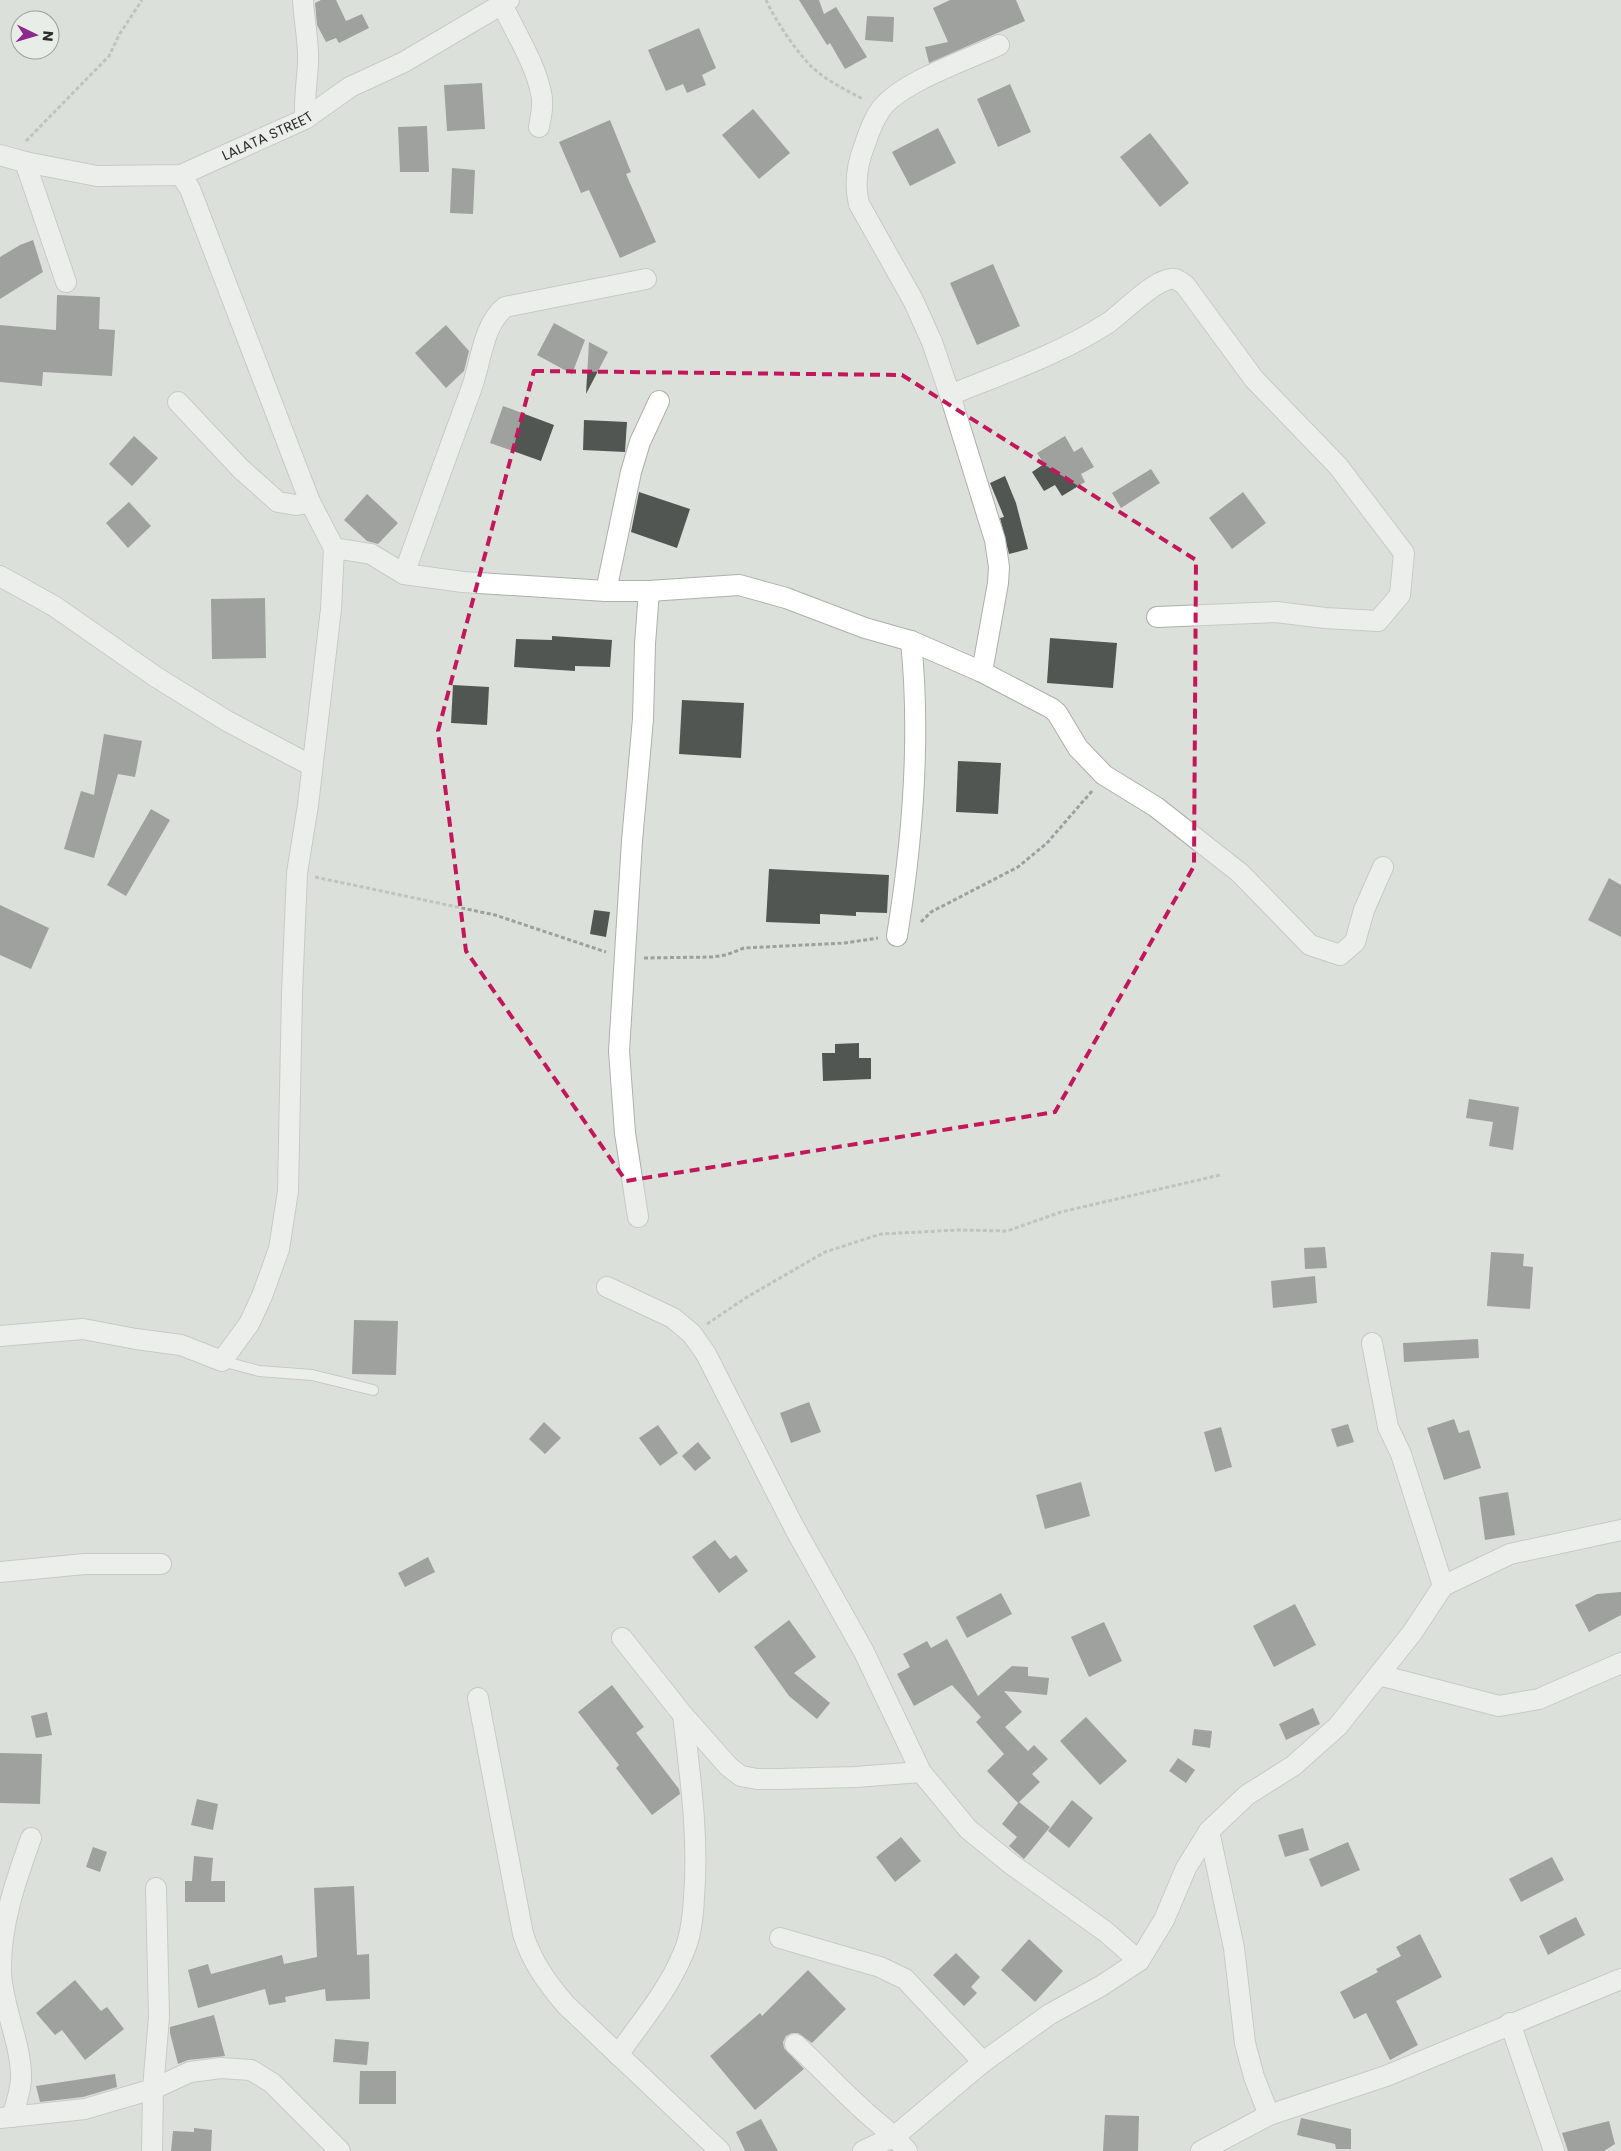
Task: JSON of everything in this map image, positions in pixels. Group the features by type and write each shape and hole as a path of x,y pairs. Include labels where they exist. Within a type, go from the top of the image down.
{"street":[{"path":"303,0 308,62 304,93 305,118"},
{"name":"LALATA STREET","path":"12,158 96,176 181,175 305,118 350,86 404,62 505,2"},
{"path":"505,2 541,92 542,109 538,127"},
{"path":"982,672 999,567 995,540 932,342 913,300 859,204 855,188 862,149 874,120 882,108 900,92 999,45"},
{"path":"12,158 66,282"},
{"path":"0,1336 83,1329 181,1345 222,1360 249,1324 262,1296 279,1248 288,1191 292,993 298,873 308,806 331,609 334,548 310,502 190,189 181,175"},
{"path":"404,574 476,375 487,336 497,314 505,307 646,279"},
{"path":"950,395 1057,352 1108,323 1149,289 1168,280 1176,279 1185,285 1254,379 1338,466 1404,553 1400,595 1378,621 1325,618 1276,612 1157,617"},
{"path":"606,591 631,472 640,442 659,401"},
{"path":"178,402 241,469 278,502 296,505 310,502"},
{"path":"334,548 371,554 404,574 463,582 606,591 649,591 739,586 786,598 865,628 911,641 982,672 1057,713 1078,748 1104,775 1156,807 1240,873 1310,945 1340,955 1355,942 1364,910 1384,867"},
{"path":"0,576 54,606 156,677 227,721 312,766"},
{"path":"638,1217 625,1133 619,1051 632,841 643,719 645,644 649,591"},
{"path":"897,936 909,854 916,783 916,704 911,641"},
{"path":"607,1288 673,1318 692,1334 706,1354 794,1529 864,1652 920,1772 968,1829 1010,1864 1106,1932 1139,1961"},
{"path":"1372,1343 1388,1427 1401,1454 1443,1586"},
{"path":"863,2151 901,2143 983,2062 1050,2014 1101,1986 1139,1961 1164,1920 1186,1868 1209,1831 1247,1795 1293,1766 1338,1726 1412,1633 1443,1586 1510,1554 1621,1530"},
{"path":"0,1572 85,1564 161,1564"},
{"path":"622,1638 683,1715 729,1767 741,1776 778,1780 920,1772"},
{"path":"1379,1675 1499,1706 1539,1699 1621,1663"},
{"path":"478,1698 523,1934 530,1954 547,1982 561,1999 720,2151"},
{"path":"618,2055 672,1977 683,1955 692,1921 696,1856 694,1817 683,1715"},
{"path":"1209,1831 1234,1948 1245,2043 1254,2077 1269,2115"},
{"path":"6,2117 19,2095 20,2058 6,2007 0,1970 6,1919 31,1838"},
{"path":"152,2151 153,2089 159,2017 156,1888"},
{"path":"780,1938 880,1967 905,1980 983,2062"},
{"path":"1202,2151 1269,2115 1386,2076 1621,1979"},
{"path":"1510,2024 1554,2151"},
{"path":"796,2044 859,2107 901,2143"},
{"path":"6,2117 85,2109 153,2089 190,2072 220,2068 251,2070 272,2083 340,2151"}],"lane":[{"path":"222,1360 259,1371 312,1375 373,1390"}],"path":[{"path":"12,158 109,56 119,35 142,0"},
{"path":"766,0 775,20 812,68 841,88 882,108"},
{"path":"298,873 496,916 624,958"},
{"path":"692,1334 747,1297 825,1252 881,1234 958,1230 1007,1231 1061,1212 1220,1175"}],"highlighted area":[{"path":"534,371 902,375 1196,560 1194,866 1055,1112 626,1181 466,951 438,731"}],"building":[{"path":"321,0 336,0 346,21 362,14 369,28 339,43 336,38 326,42 317,25 315,3"},
{"path":"799,0 819,0 824,14 836,7 867,57 845,69 830,43 827,45"},
{"path":"950,0 1016,0 1025,21 929,63 925,47 948,42 933,8"},
{"path":"867,16 894,17 893,42 865,40"},
{"path":"699,28 716,68 702,75 706,85 687,93 683,84 666,91 648,50"},
{"path":"482,83 485,129 447,131 444,85"},
{"path":"1010,84 1031,132 998,147 977,99"},
{"path":"753,109 790,153 759,179 722,135"},
{"path":"610,120 631,172 626,174 656,242 620,258 589,190 581,193 559,142"},
{"path":"427,126 429,172 400,172 398,127"},
{"path":"938,128 956,163 910,186 892,152"},
{"path":"1150,133 1189,183 1160,207 1120,157"},
{"path":"452,168 475,170 473,214 450,213"},
{"path":"33,240 43,272 0,299 0,257 20,245"},
{"path":"993,264 1020,326 977,345 950,283"},
{"path":"57,295 100,297 99,329 115,330 112,376 43,372 42,386 0,382 0,325 56,330"},
{"path":"554,323 585,340 572,374 537,355"},
{"path":"446,325 469,351 464,371 446,388 415,353"},
{"path":"589,342 608,352 586,394"},
{"path":"503,406 554,425 541,461 490,443"},
{"path":"584,420 627,422 625,452 583,450"},
{"path":"134,436 158,458 132,486 109,464"},
{"path":"1065,436 1074,452 1082,447 1094,467 1081,474 1085,482 1062,496 1055,485 1044,491 1032,472 1044,464 1037,453"},
{"path":"1151,469 1160,483 1121,508 1112,493"},
{"path":"1005,476 1016,503 1028,549 1009,554 1000,518 1004,517 990,483"},
{"path":"639,492 690,509 677,548 631,532"},
{"path":"1243,492 1266,523 1232,549 1209,518"},
{"path":"367,494 398,523 378,544 367,541 344,520"},
{"path":"129,502 151,526 128,548 106,523"},
{"path":"265,598 266,658 212,659 211,599"},
{"path":"552,636 612,640 610,667 575,666 575,671 514,667 516,639 552,640"},
{"path":"1050,638 1117,643 1113,688 1047,683"},
{"path":"453,685 489,687 487,725 451,723"},
{"path":"682,700 744,703 741,758 679,754"},
{"path":"104,734 142,741 135,777 118,774 94,858 64,849 81,791 94,795"},
{"path":"958,761 1001,763 998,814 956,812"},
{"path":"151,809 170,820 126,896 107,885"},
{"path":"769,869 889,875 887,913 856,912 856,916 820,914 820,924 766,922"},
{"path":"1609,878 1621,885 1621,937 1588,920"},
{"path":"0,905 49,928 31,969 0,955"},
{"path":"594,910 610,912 606,937 590,934"},
{"path":"859,1043 859,1058 871,1058 871,1079 823,1081 822,1053 835,1053 835,1044"},
{"path":"1469,1099 1519,1107 1513,1150 1489,1146 1493,1122 1466,1118"},
{"path":"1325,1247 1327,1268 1305,1269 1304,1248"},
{"path":"1491,1252 1524,1254 1523,1266 1533,1267 1530,1309 1487,1306"},
{"path":"1315,1276 1317,1303 1273,1308 1271,1281"},
{"path":"354,1320 398,1321 396,1375 352,1374"},
{"path":"1478,1339 1479,1358 1404,1362 1403,1343"},
{"path":"809,1402 821,1432 791,1443 780,1413"},
{"path":"1454,1419 1459,1433 1469,1430 1481,1468 1444,1480 1427,1428"},
{"path":"544,1422 561,1438 545,1454 529,1439"},
{"path":"1348,1424 1354,1442 1337,1447 1331,1429"},
{"path":"658,1425 678,1453 660,1466 639,1438"},
{"path":"1221,1427 1232,1467 1215,1472 1204,1432"},
{"path":"698,1442 711,1458 695,1471 682,1456"},
{"path":"1081,1482 1090,1516 1045,1529 1036,1495"},
{"path":"1508,1492 1515,1535 1485,1540 1479,1497"},
{"path":"715,1540 730,1559 736,1555 748,1571 719,1593 692,1557"},
{"path":"428,1557 435,1572 405,1587 398,1573"},
{"path":"1621,1592 1621,1615 1589,1632 1575,1605 1597,1594"},
{"path":"1001,1593 1012,1614 967,1638 956,1617"},
{"path":"1295,1604 1316,1645 1274,1667 1253,1626"},
{"path":"789,1620 816,1657 794,1673 830,1703 817,1719 789,1696 754,1647"},
{"path":"1104,1622 1122,1661 1089,1677 1071,1637"},
{"path":"947,1639 978,1696 1012,1666 1028,1667 1028,1676 1049,1678 1047,1695 1004,1691 1022,1712 1005,1727 1028,1751 1034,1745 1048,1759 1032,1774 1040,1782 1018,1803 987,1771 1004,1754 976,1722 981,1717 952,1685 914,1706 897,1674 910,1667 903,1654 927,1641 931,1648"},
{"path":"612,1685 644,1727 636,1733 679,1789 680,1794 652,1815 616,1768 619,1765 578,1712"},
{"path":"1313,1708 1320,1724 1286,1740 1279,1724"},
{"path":"47,1712 52,1735 36,1738 31,1716"},
{"path":"1086,1717 1127,1761 1100,1785 1060,1741"},
{"path":"1194,1729 1212,1731 1210,1748 1192,1745"},
{"path":"0,1753 42,1754 40,1804 0,1803"},
{"path":"1178,1758 1195,1770 1186,1783 1169,1771"},
{"path":"197,1799 218,1804 213,1830 191,1825"},
{"path":"1072,1800 1093,1818 1069,1848 1048,1831"},
{"path":"1019,1802 1050,1827 1024,1859 1009,1846 1017,1837 1002,1824"},
{"path":"1303,1828 1309,1850 1285,1857 1278,1835"},
{"path":"901,1837 921,1861 895,1882 876,1857"},
{"path":"1348,1842 1360,1870 1321,1887 1309,1859"},
{"path":"93,1847 107,1852 100,1872 86,1867"},
{"path":"194,1856 213,1858 211,1881 225,1881 225,1902 185,1902 185,1881 192,1881"},
{"path":"1552,1857 1564,1880 1521,1902 1509,1879"},
{"path":"354,1886 357,1955 369,1954 370,1999 326,2001 325,1989 285,1997 286,2002 269,2005 265,1989 198,2008 188,1970 208,1964 211,1974 282,1955 284,1964 317,1957 314,1888"},
{"path":"1576,1917 1585,1935 1548,1955 1539,1936"},
{"path":"1420,1934 1442,1977 1396,2001 1418,2045 1390,2060 1366,2013 1354,2019 1340,1992 1378,1972 1376,1969 1401,1956 1396,1947"},
{"path":"1029,1939 1063,1971 1035,2002 1001,1970"},
{"path":"956,1953 980,1977 971,1987 977,1993 964,2006 933,1975"},
{"path":"808,1970 846,2009 812,2043 798,2033 786,2036 783,2042 784,2048 804,2069 755,2110 710,2056 760,2013 762,2016"},
{"path":"75,1980 101,2011 107,2007 124,2029 85,2060 62,2030 55,2035 36,2013"},
{"path":"214,2015 225,2056 188,2060 178,2064 170,2027"},
{"path":"335,2039 369,2042 367,2065 333,2062"},
{"path":"360,2071 396,2071 396,2104 359,2104"},
{"path":"115,2074 117,2087 83,2097 40,2102 36,2086"},
{"path":"1105,2115 1139,2116 1138,2151 1103,2151"},
{"path":"1301,2118 1351,2129 1351,2149 1336,2149 1335,2144 1297,2135"},
{"path":"761,2119 778,2151 745,2151 736,2132"},
{"path":"1609,2121 1615,2144 1604,2151 1568,2151 1562,2133"},
{"path":"194,2128 212,2130 211,2151 171,2151 173,2131 194,2132"}]}
